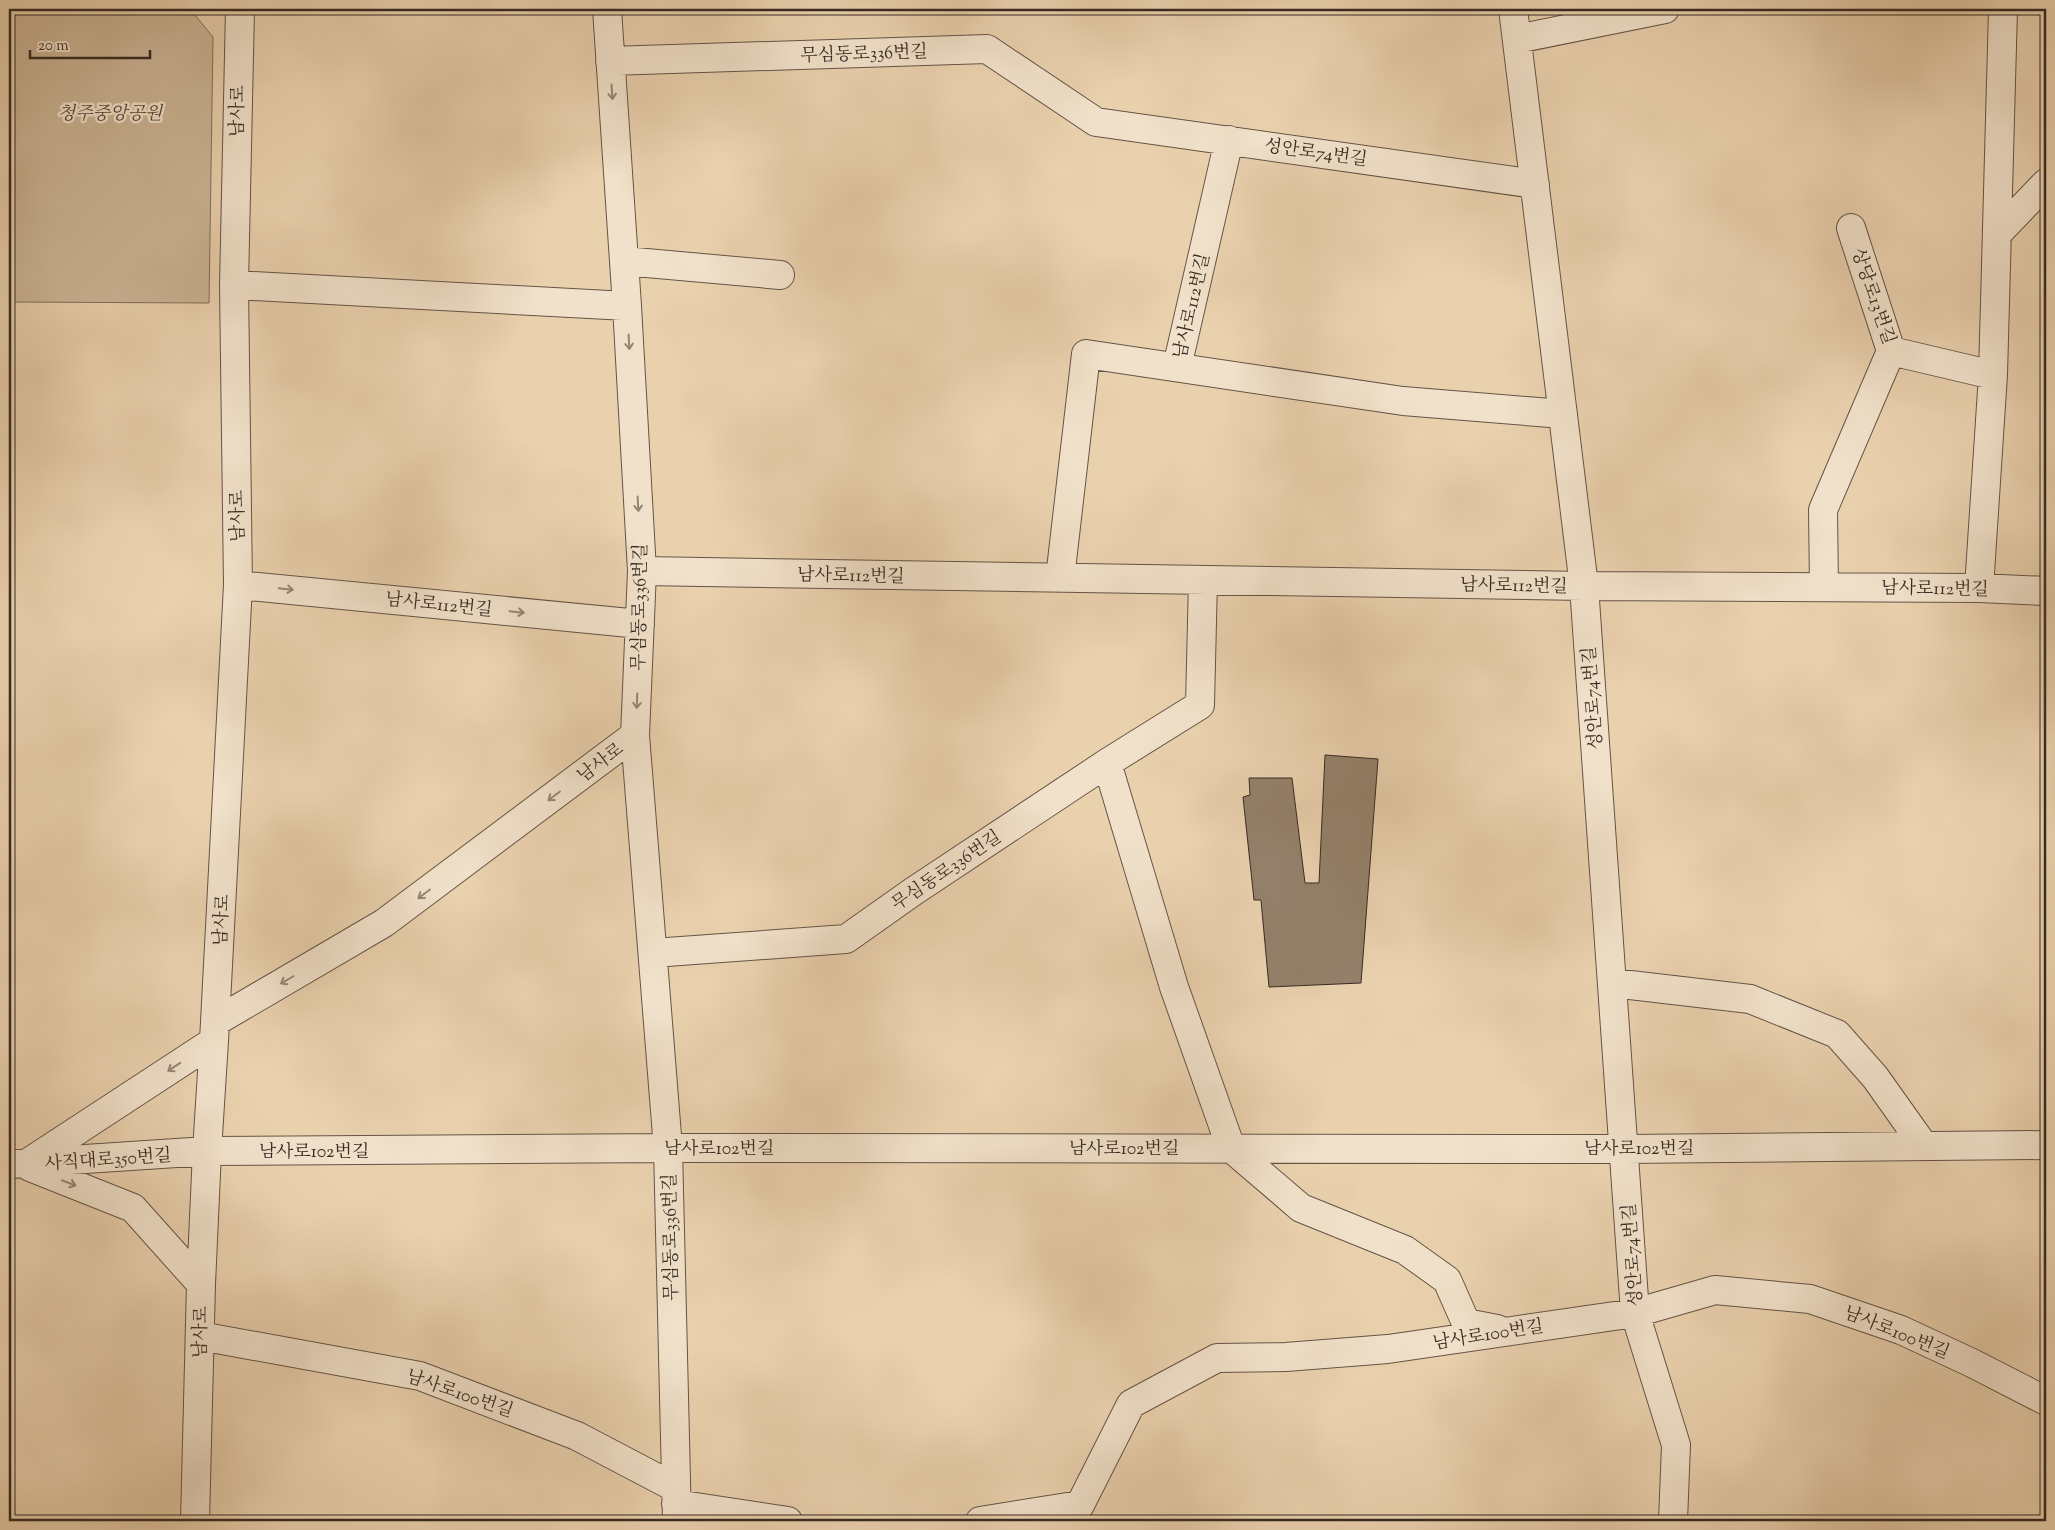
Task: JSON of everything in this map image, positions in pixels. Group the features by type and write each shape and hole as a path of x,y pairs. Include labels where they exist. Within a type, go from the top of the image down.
{"street":[{"name":"남사로","path":"195,1521 201,1284 207,1151 238,585 234,285 240,9"},
{"name":"무심동로336번길","path":"607,9 627,306 642,572 635,735 668,1148 676,1505"},
{"name":"성안로74번길","path":"1513,9 1584,586 1636,1313 1676,1445 1673,1521"},
{"path":"1517,39 1665,9"},
{"path":"1979,588 1993,375 2003,9"},
{"name":"무심동로336번길","path":"610,61 987,49 1096,122"},
{"name":"성안로74번길","path":"1096,122 1535,184"},
{"name":"남사로112번길","path":"1060,578 1086,354 1177,367 1229,140"},
{"path":"1997,234 2046,183"},
{"name":"상당로13번길","path":"1851,228 1891,351 1993,375"},
{"path":"624,261 780,275"},
{"path":"234,285 627,306"},
{"path":"1824,587 1822,510 1891,351"},
{"path":"1177,367 1403,401 1563,414"},
{"name":"남사로112번길","path":"642,572 1584,586 1979,588 2046,591"},
{"path":"1203,580 1200,705 1108,763 1174,987 1231,1148 1301,1208 1405,1250 1447,1280 1466,1323 1506,1331"},
{"name":"남사로112번길","path":"238,585 640,624"},
{"name":"남사로","path":"215,1031 384,923 635,735"},
{"name":"무심동로336번길","path":"653,953 846,940 914,891 1108,763"},
{"path":"1613,983 1750,999 1837,1034 1875,1077 1924,1146"},
{"path":"16,1164 215,1031"},
{"name":"남사로102번길","path":"207,1151 668,1148 1625,1149 2046,1145"},
{"name":"사직대로350번길","path":"16,1164 207,1151"},
{"path":"16,1164 133,1208 201,1284"},
{"name":"남사로100번길","path":"980,1521 1080,1505 1131,1404 1216,1358 1286,1357 1388,1349 1636,1313 1715,1290 1810,1299 1901,1330 1972,1363 2046,1401"},
{"name":"남사로100번길","path":"200,1336 420,1376 577,1436 676,1505 788,1521"}],"green space":[{"name":"청주중앙공원","path":"9,9 190,9 213,37 209,303 9,302"}],"building":[{"path":"1325,755 1378,759 1361,983 1269,987 1261,900 1254,900 1243,797 1250,795 1249,778 1292,778 1305,883 1319,883"}]}
